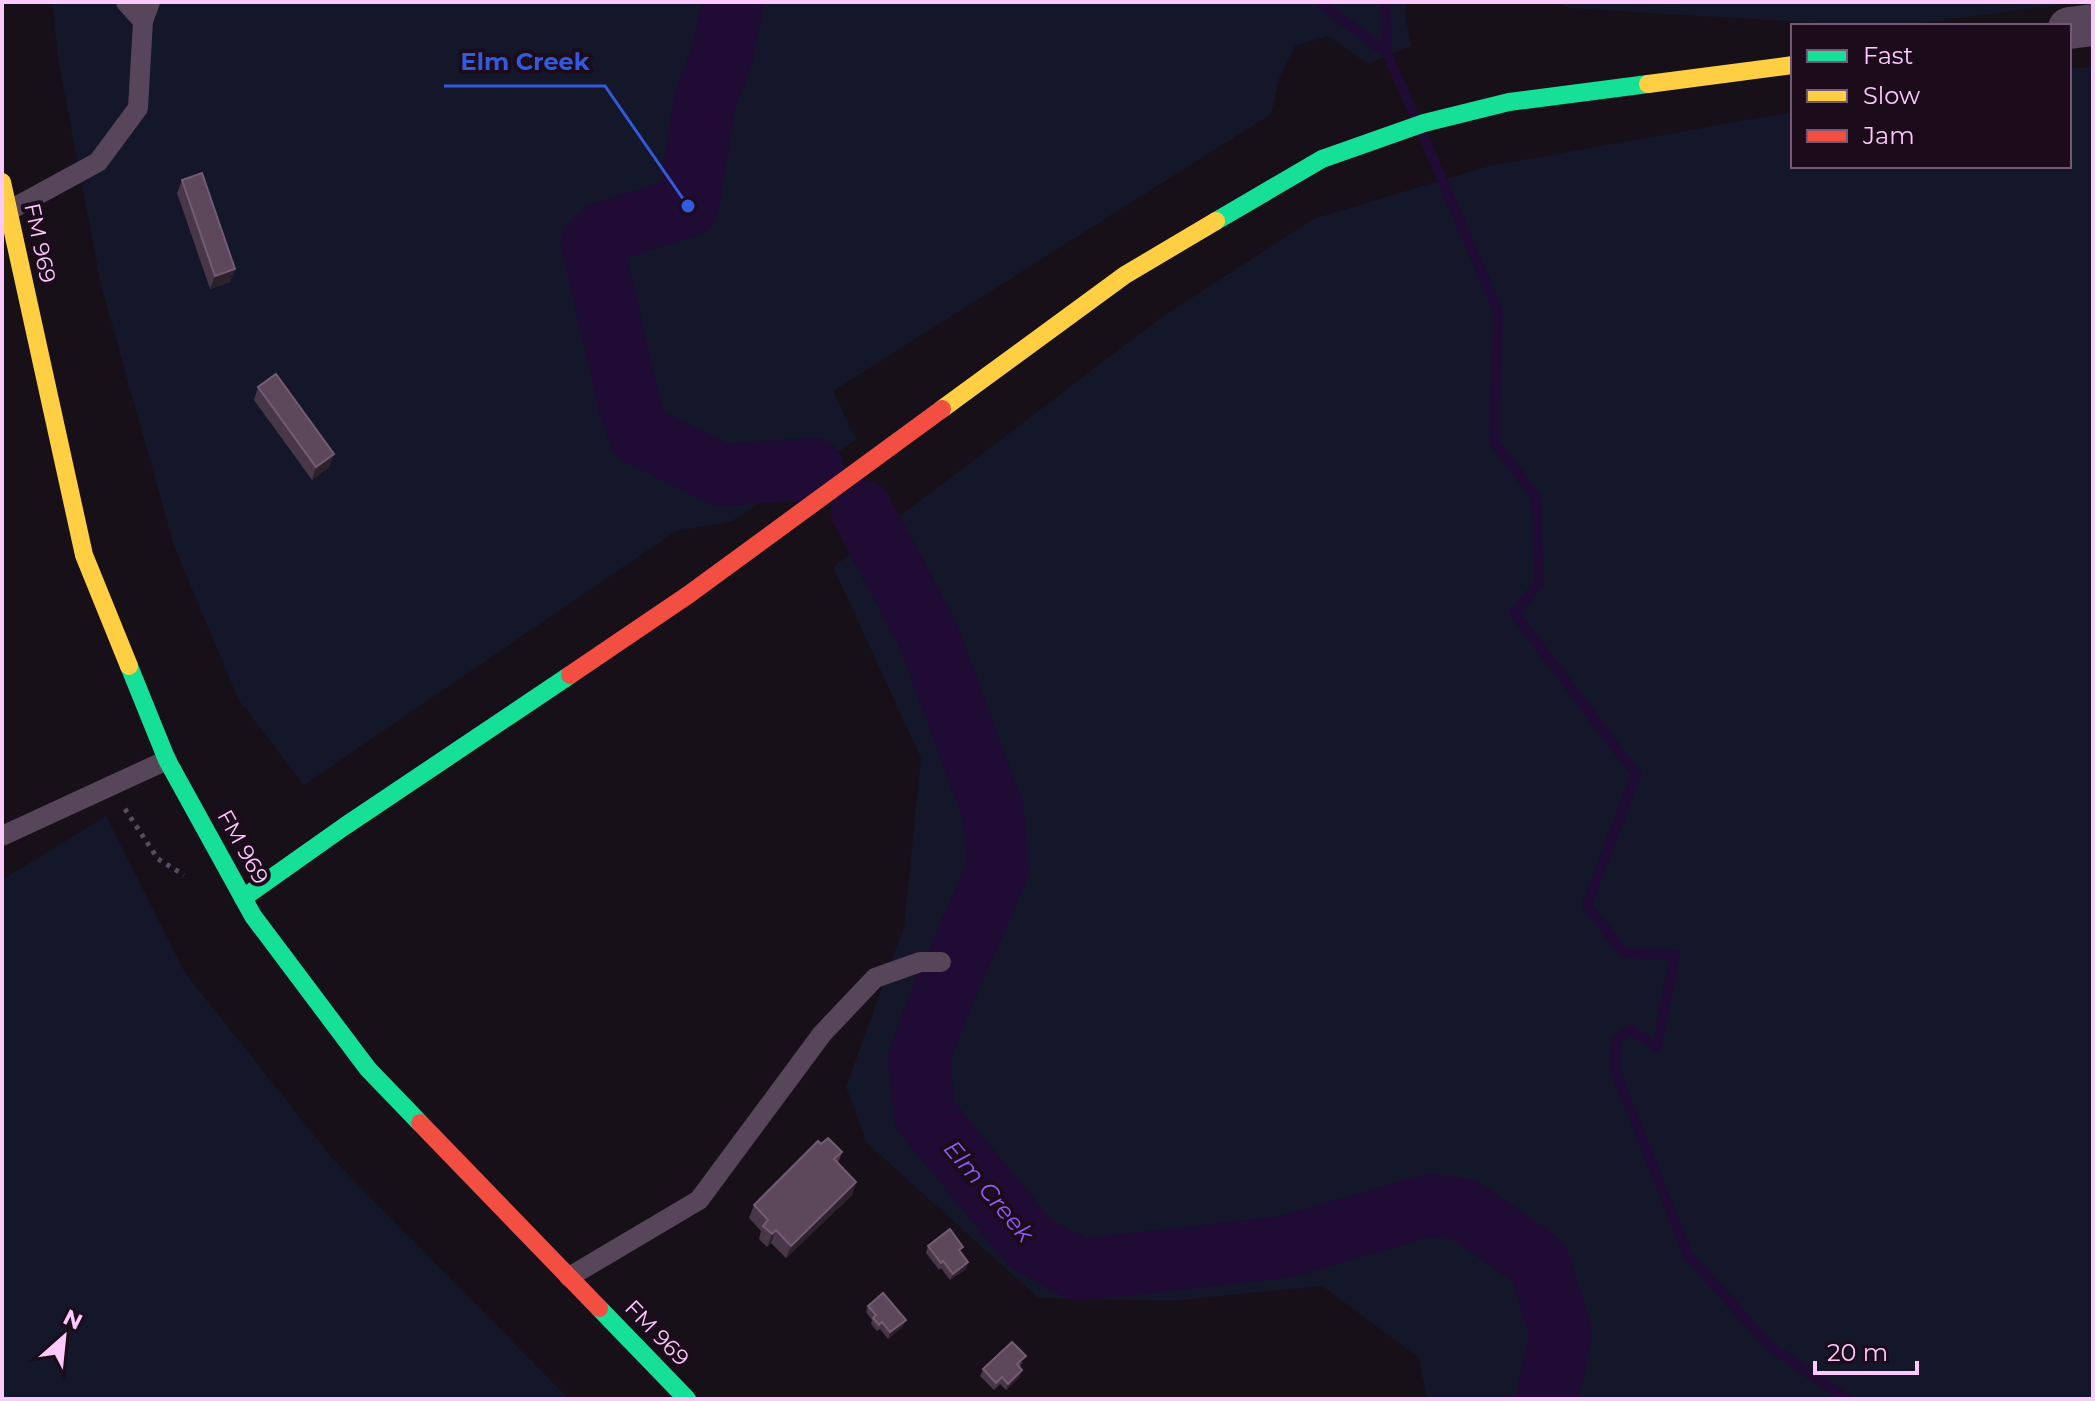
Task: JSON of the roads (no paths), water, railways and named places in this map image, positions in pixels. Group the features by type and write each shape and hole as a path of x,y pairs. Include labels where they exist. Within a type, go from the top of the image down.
{"street":[{"path":"2071,28 2093,25"},
{"path":"243,898 688,595 1125,275 1322,159 1424,123 1509,102 1791,65"},
{"name":"FM 969","path":"2,182 84,555 167,760 253,916 368,1069 687,1399"}],"lane":[{"path":"8,211 98,162 138,108 147,11 126,2"},
{"path":"2,836 167,760"},
{"path":"569,1277 699,1200 822,1034 875,978 920,962 941,962"}],"waterway":[{"name":"Elm Creek","path":"733,2 722,56 705,100 688,206 602,233 592,243 639,434 721,475 813,469"},
{"path":"1319,2 1387,53"},
{"path":"1385,2 1387,53 1414,115"},
{"path":"1422,133 1498,311 1494,441 1536,497 1539,584 1514,613 1636,774 1587,905 1624,953 1675,955 1657,1047 1630,1030 1616,1040 1615,1070 1688,1255 1771,1347 1847,1399"},
{"name":"Elm Creek","path":"862,511 928,635 993,811 998,869 941,999 919,1058 924,1114 1031,1244 1080,1270 1284,1247 1430,1205 1465,1210 1539,1262 1561,1333 1547,1399"}],"place":[{"name":"Elm Creek","path":"688,206"}]}
